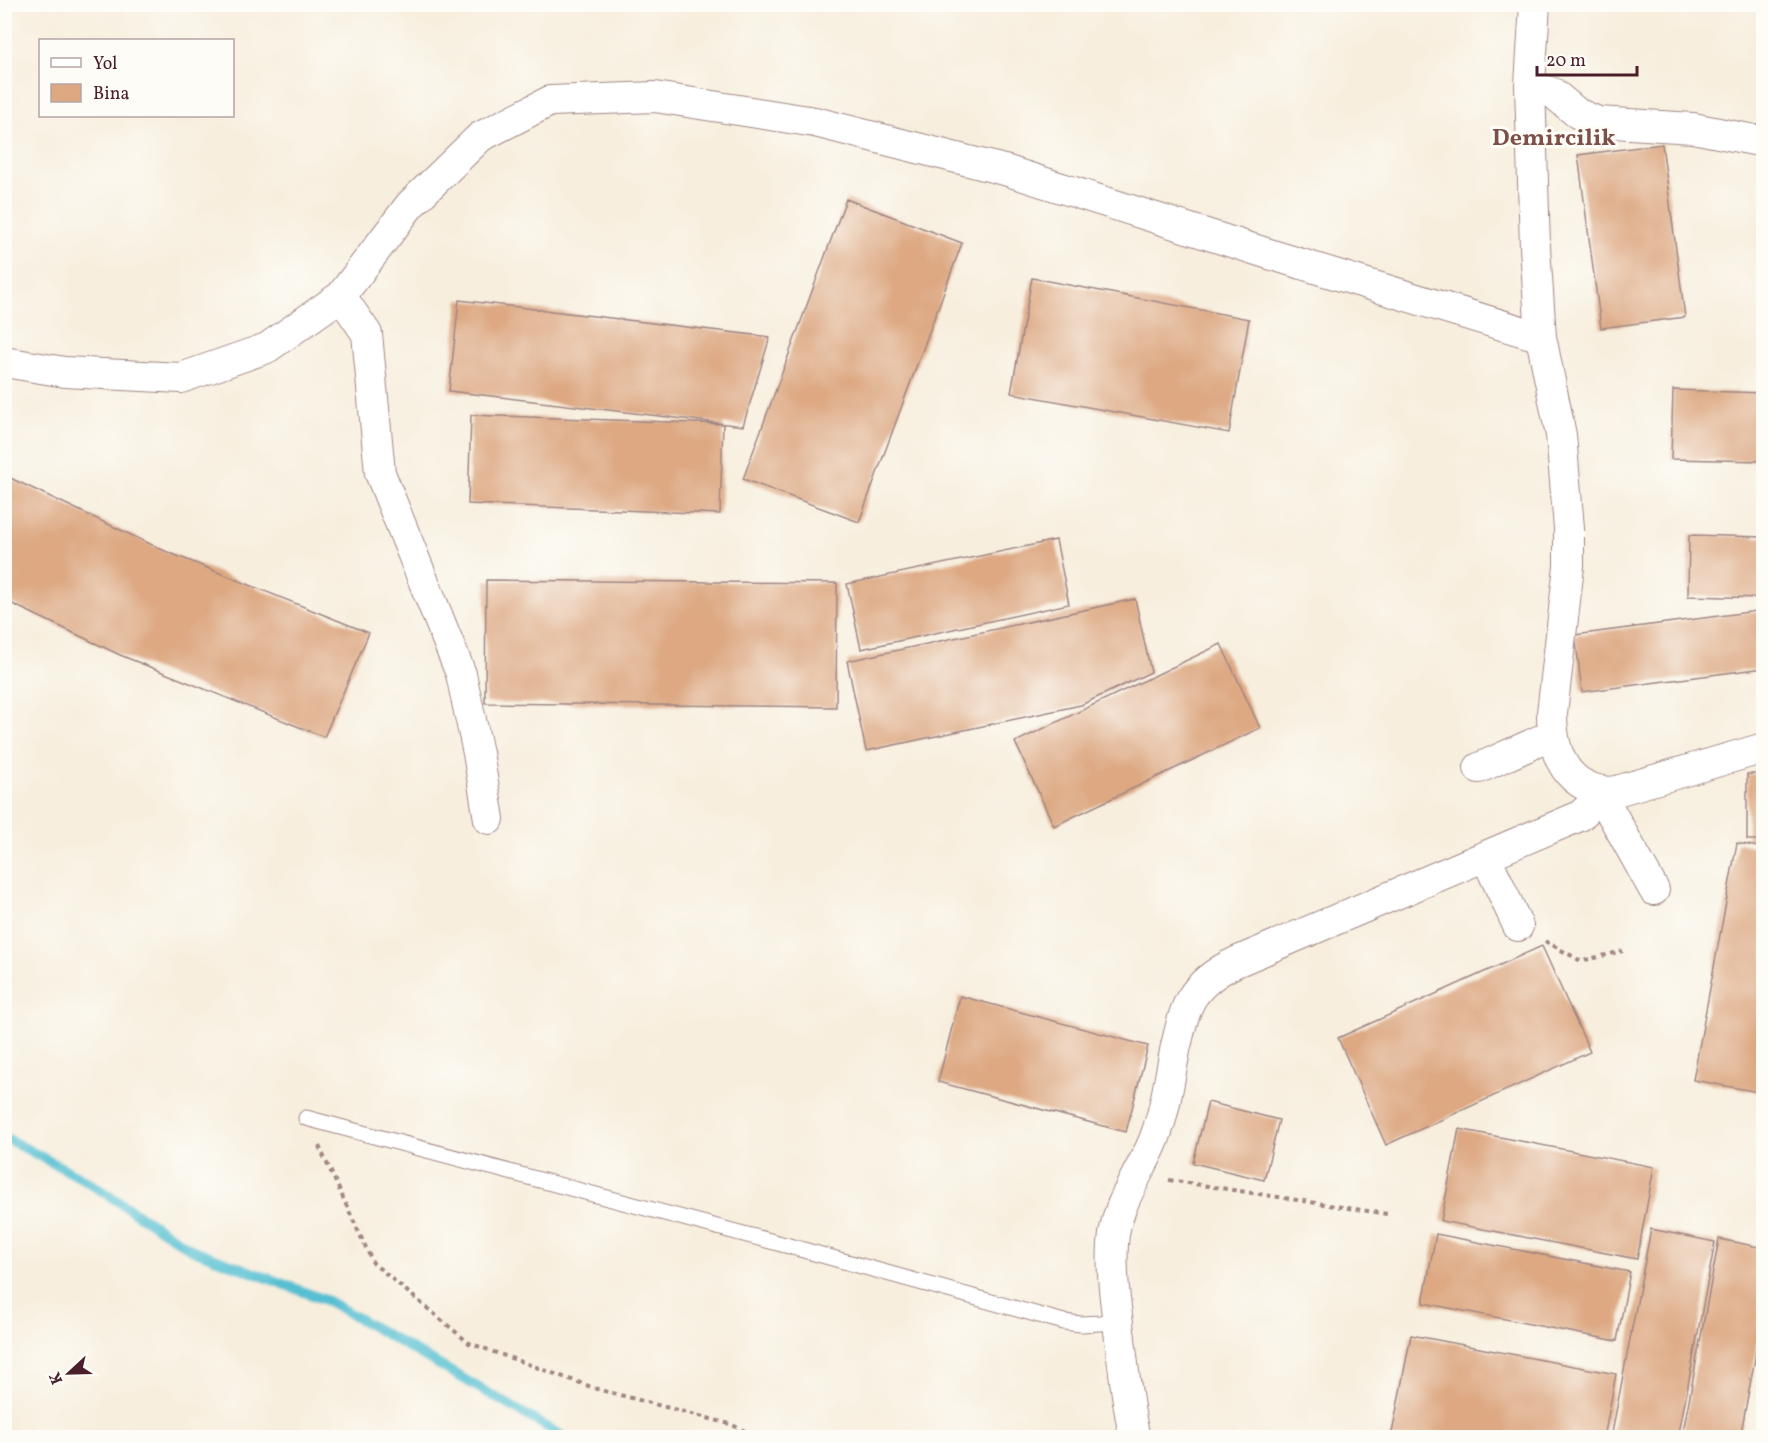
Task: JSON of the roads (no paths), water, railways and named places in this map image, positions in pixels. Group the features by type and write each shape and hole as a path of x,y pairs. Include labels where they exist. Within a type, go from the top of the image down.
{"street":[{"path":"1535,4 1530,85 1535,247 1541,338 1561,435 1569,528 1569,566 1552,712 1552,735 1558,755 1570,774 1585,787 1613,792 1764,748"},
{"path":"1530,85 1553,93 1577,114 1598,122 1693,128 1764,142"},
{"path":"4,362 65,372 181,378 267,348 341,296 410,205 480,137 550,101 655,97 814,122 1008,171 1541,338"},
{"path":"341,296 366,334 380,473 460,674 478,753 489,819"},
{"path":"1479,768 1552,735"},
{"path":"1135,1437 1129,1411 1112,1275 1113,1241 1118,1216 1160,1123 1182,1020 1192,998 1219,970 1236,962 1580,816 1595,802 1599,791"},
{"path":"1599,791 1654,890"},
{"path":"1486,857 1518,926"}],"lane":[{"path":"306,1118 789,1246 1064,1322 1081,1324 1118,1322"}],"waterway":[{"path":"4,1137 85,1180 191,1249 328,1301 566,1438"}],"district":[{"name":"Demircilik","path":"1554,139"}]}
